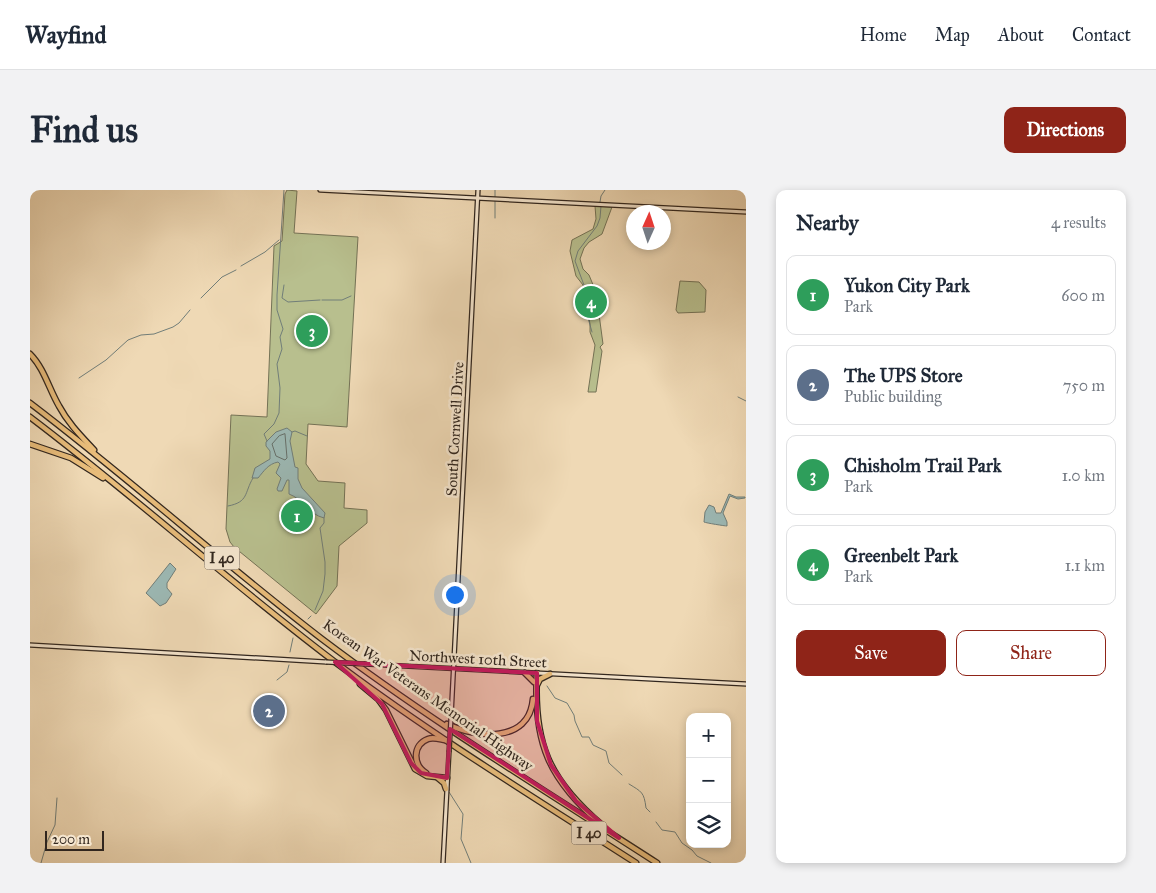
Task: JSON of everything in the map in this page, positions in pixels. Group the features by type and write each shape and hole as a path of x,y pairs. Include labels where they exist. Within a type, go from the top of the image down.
{"highway":[{"path":"30,354 40,368 69,422 105,462"},
{"name":"Korean War Veterans Memorial Highway","path":"30,403 287,611 379,680 657,863"},
{"name":"Korean War Veterans Memorial Highway","path":"30,417 144,508 247,594 342,668 446,740 636,863"},
{"path":"30,444 81,463 144,508"},
{"path":"342,668 373,695 386,710 415,769 424,775 447,777"},
{"path":"525,673 535,684"},
{"path":"535,673 538,727 544,749 555,772 576,801 619,838"},
{"path":"434,718 470,733 486,735 508,732 521,725 529,714 535,684 550,674"},
{"path":"446,740 431,738 424,741 417,749 416,756 418,766 425,772 447,777"},
{"path":"436,777 444,783 446,789"}],"main road":[{"path":"320,190 746,212"},
{"name":"South Cornwell Drive","path":"442,863 478,190"},
{"name":"Northwest 10th Street","path":"30,645 746,684"}],"highlighted area":[{"path":"335,662 537,673 537,721 551,765 576,801 619,838 503,764 450,729 447,778 421,773 411,763 382,704"}],"green space":[{"path":"287,190 297,191 294,233 358,237 347,427 308,424 306,464 318,481 345,483 344,508 367,510 367,523 339,546 337,586 316,614 234,547 230,542 226,529 231,415 267,417 274,246 282,241 285,194"},
{"path":"595,206 612,207 602,234 589,242 584,248 580,259 583,269 589,275 596,292 603,344 600,347 602,351 596,392 588,392 595,345 590,332 583,285 576,276 570,251 572,240 593,229 596,219"},
{"path":"680,281 699,282 706,290 705,312 678,313 676,310"}],"water":[{"path":"287,428 292,432 290,441 295,467 298,468 298,479 302,488 325,513 324,518 318,516 289,494 289,480 287,480 282,491 278,491 281,478 276,473 280,464 278,462 264,470 258,478 252,478 255,468 270,459 270,451 266,446 266,442 276,432"},
{"path":"729,494 745,498 738,499 730,496 723,513 727,526 704,522 705,512 709,505 714,507 716,513 721,513"},
{"path":"170,563 176,569 167,583 167,588 172,594 166,603 160,606 146,593"}],"waterway":[{"path":"267,441 264,434 274,424 279,413 280,388 277,364 282,349 280,337 283,329 277,310 277,295 284,190"},
{"path":"495,190 495,218"},
{"path":"600,202 605,190"},
{"path":"592,332 585,307 584,285 575,261 578,251 597,226 601,206"},
{"path":"241,266 265,252 279,240"},
{"path":"201,298 222,277 236,270"},
{"path":"284,285 282,298 288,302 320,300"},
{"path":"322,300 342,300 351,296"},
{"path":"79,378 106,360 128,340 173,327 190,310"},
{"path":"305,326 309,331"},
{"path":"738,397 746,401"},
{"path":"292,432 295,431 307,436"},
{"path":"228,506 243,499 253,478"},
{"path":"315,610 323,591 325,574 320,528 324,523 324,518"},
{"path":"308,619 311,616"},
{"path":"290,652 293,638"},
{"path":"277,680 287,672 289,665"},
{"path":"547,686 555,698 567,703 574,715 582,737 589,737 593,745 606,751 609,763 622,775"},
{"path":"629,784 642,793 646,808 650,812"},
{"path":"449,792 463,814 461,839 471,863"},
{"path":"41,863 47,842 55,825 57,798"},
{"path":"656,822 662,830 675,832 682,843 697,856 711,863"}],"place":[{"name":"Greenbelt Park","path":"591,302"},
{"name":"Chisholm Trail Park","path":"312,331"},
{"name":"Yukon City Park","path":"297,516"},
{"name":"The UPS Store","path":"269,711"}]}
